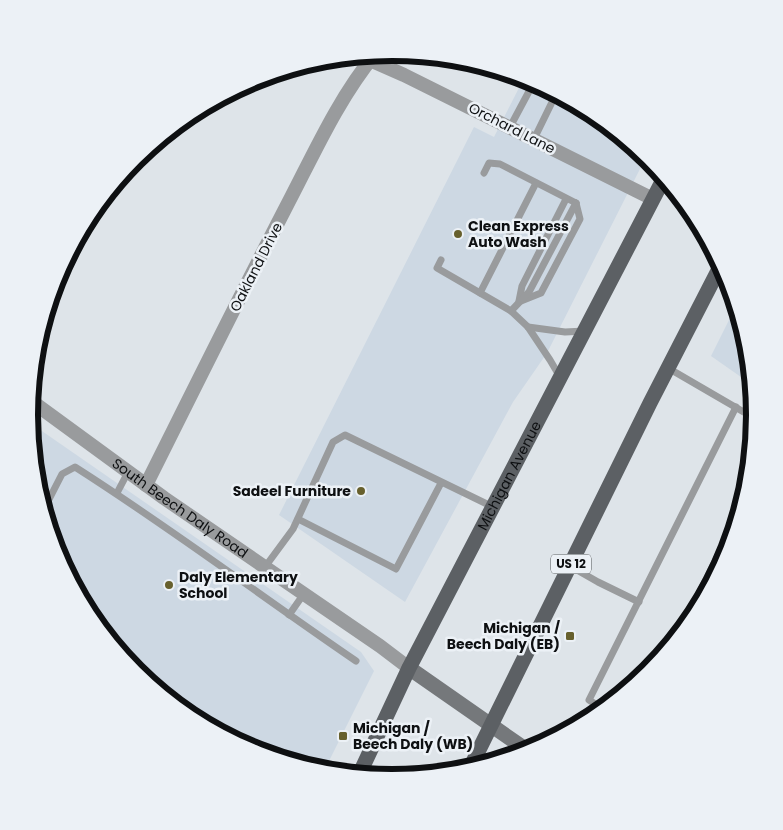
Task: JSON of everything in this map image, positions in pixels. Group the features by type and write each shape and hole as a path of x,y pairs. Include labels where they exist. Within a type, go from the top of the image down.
{"main road":[{"name":"Michigan Avenue","path":"361,767 409,668 661,185"},
{"name":"US 12","path":"475,759 716,273"},
{"name":"South Beech Daly Road","path":"409,668 519,745"}],"street":[{"name":"Oakland Drive","path":"146,485 306,168 343,100 369,62"},
{"name":"Orchard Lane","path":"380,62 653,199"},
{"name":"South Beech Daly Road","path":"38,406 146,485 409,668"}],"lane":[{"path":"510,127 530,89"},
{"path":"534,139 553,100"},
{"path":"484,174 489,163 500,164 576,203"},
{"path":"480,293 536,183"},
{"path":"519,302 522,286 566,199"},
{"path":"511,311 529,292 576,203"},
{"path":"519,302 541,293 580,219 576,203"},
{"path":"441,260 437,268 511,311 528,327 560,378"},
{"path":"528,327 565,332 584,332"},
{"path":"668,368 746,413"},
{"path":"595,704 589,700 640,602 736,407"},
{"path":"265,567 293,529 333,442 346,435 493,507"},
{"path":"48,501 62,474 75,467 117,493 289,616 356,661"},
{"path":"117,493 128,472"},
{"path":"298,519 396,569 441,483"},
{"path":"570,566 640,602"},
{"path":"289,616 304,595"}],"shaded area":[{"path":"520,86 568,108 588,121 607,134 642,165 547,353 513,402 405,602 279,515 474,127 494,137"},
{"path":"731,316 739,346 743,379 711,356"},
{"name":"Daly Elementary School","path":"39,429 361,652 374,671 328,763 278,750 214,722 176,696 125,648 97,612 74,572 64,550 56,529 44,484"}],"place":[{"name":"Clean Express Auto Wash","path":"458,234"},
{"name":"Sadeel Furniture","path":"361,491"},
{"name":"Daly Elementary School","path":"169,585"},
{"name":"Michigan / Beech Daly (EB)","path":"570,636"},
{"name":"Michigan / Beech Daly (WB)","path":"343,736"}]}
